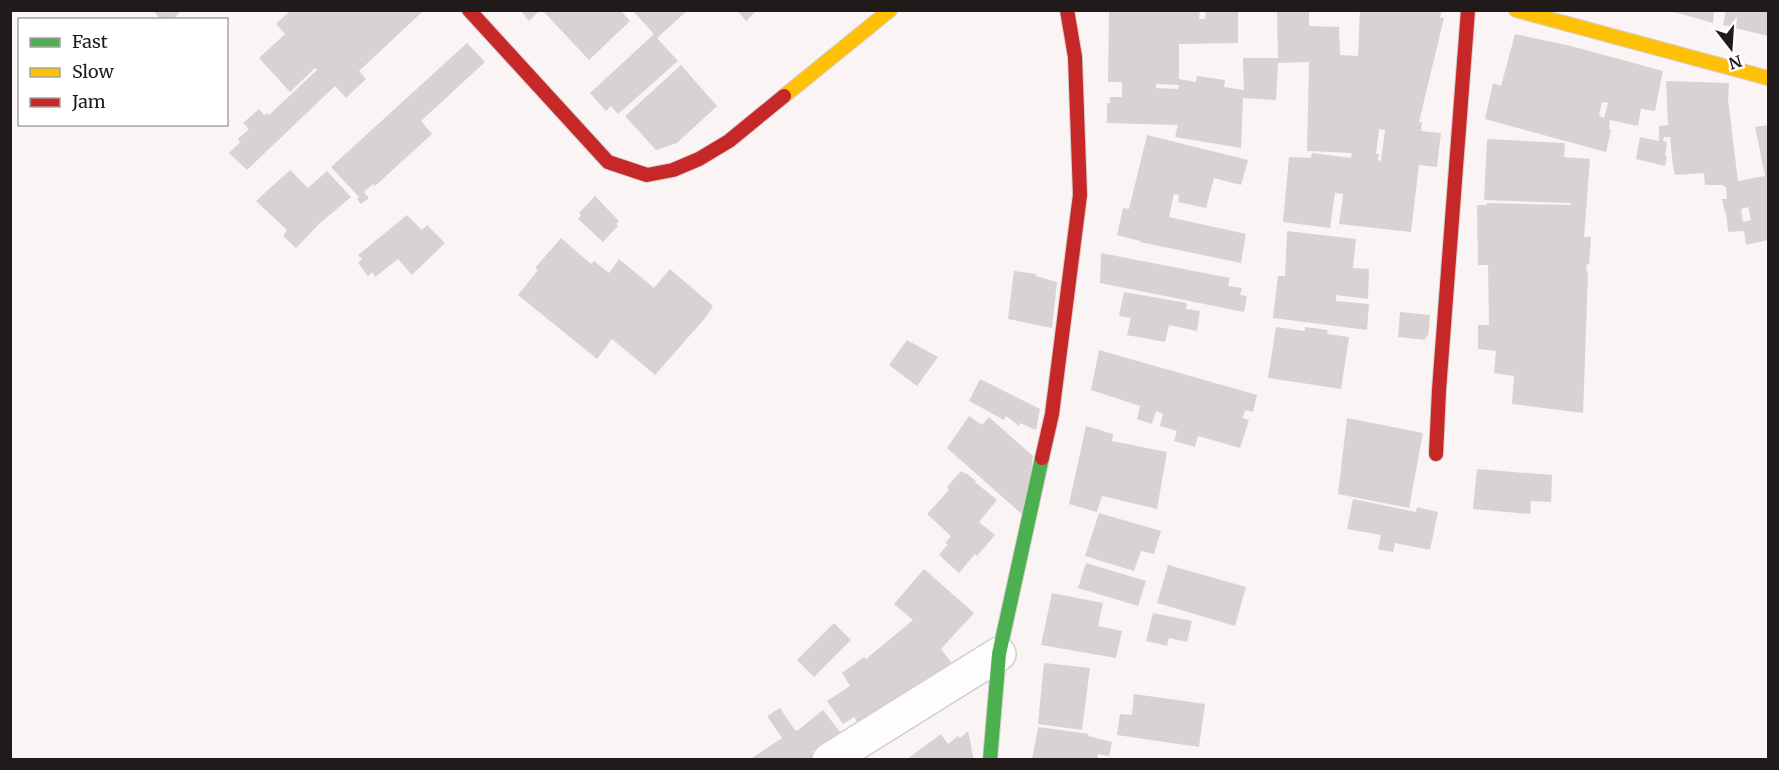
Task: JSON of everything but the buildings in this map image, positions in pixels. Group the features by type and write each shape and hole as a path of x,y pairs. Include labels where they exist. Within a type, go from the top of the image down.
{"street":[{"path":"469,10 608,162 647,175 673,170 699,159 729,141 890,10"},
{"path":"990,759 999,654 1052,414 1080,195 1075,57 1067,10"},
{"path":"1436,454 1468,10"},
{"path":"1519,11 1768,78"},
{"path":"830,759 999,654"}],"traffic: fast":[{"path":"990,760 999,654 1042,458"}],"traffic: slow":[{"path":"784,96 890,10"},
{"path":"1516,10 1768,78"}],"traffic: jam":[{"path":"469,10 608,162 647,175 673,170 699,159 729,141 784,96"},
{"path":"1042,458 1052,414 1080,195 1075,57 1067,10"},
{"path":"1436,454 1468,10"}]}
